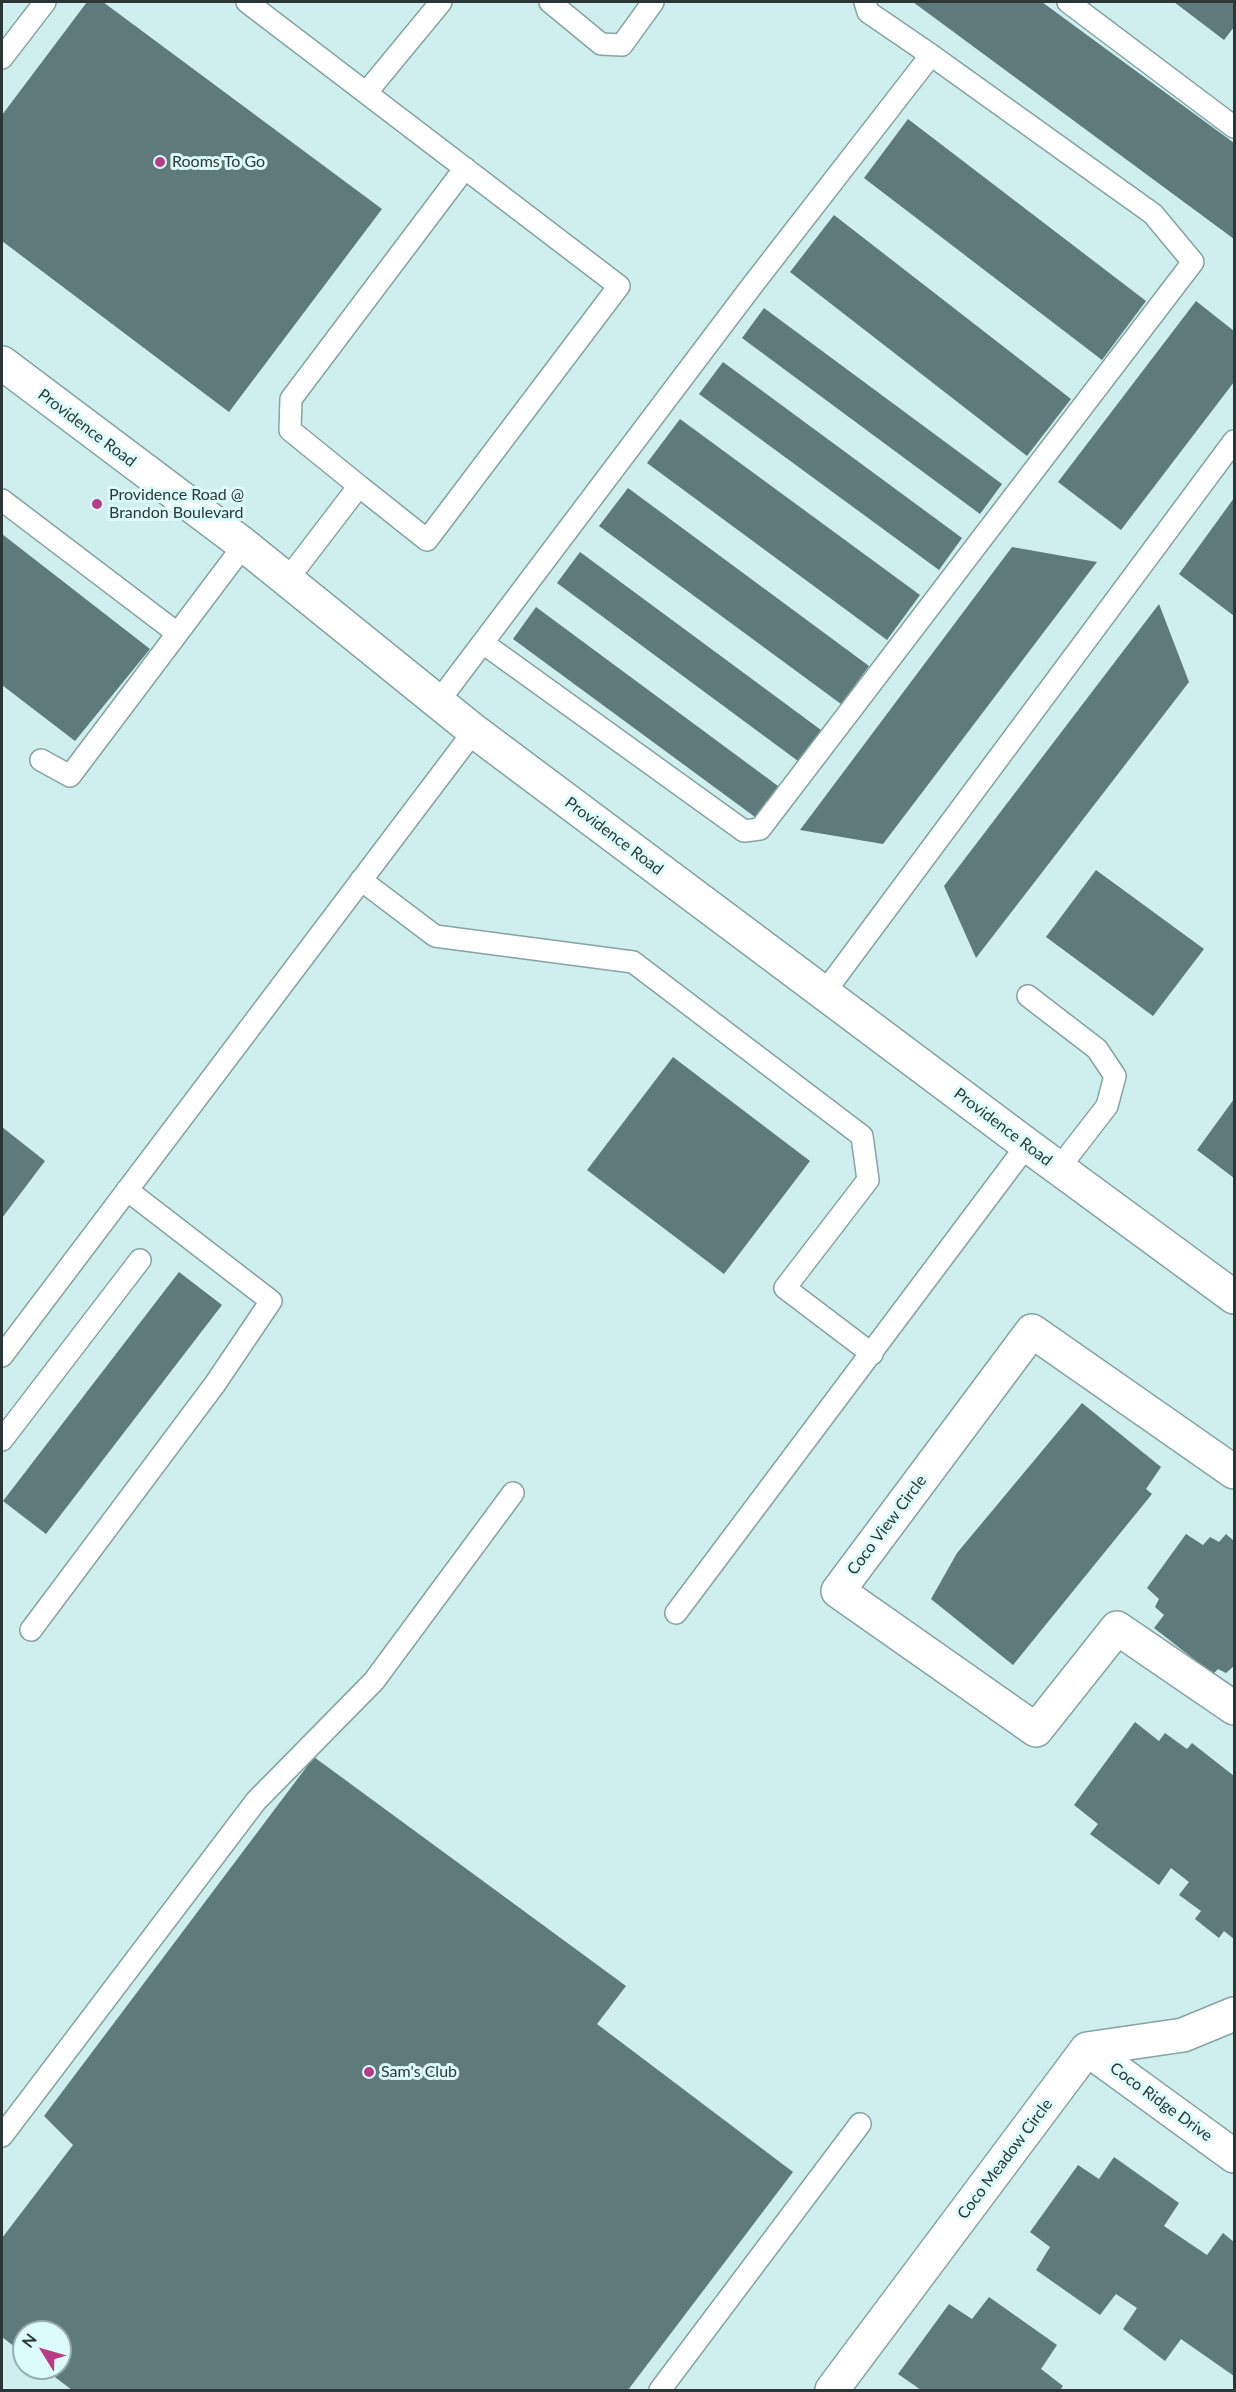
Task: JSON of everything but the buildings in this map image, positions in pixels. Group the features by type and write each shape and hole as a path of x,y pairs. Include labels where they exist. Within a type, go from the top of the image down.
{"street":[{"name":"Providence Road","path":"2,363 244,545 474,731 1234,1297"},
{"name":"Coco View Circle","path":"1234,1472 1032,1331 838,1591 1036,1730 1117,1628 1234,1708"},
{"path":"1087,2049 1183,2035 1234,2014"},
{"name":"Coco Ridge Drive","path":"1087,2049 1234,2156"},
{"name":"Coco Meadow Circle","path":"832,2391 1087,2049"}],"lane":[{"path":"2,58 45,2"},
{"path":"248,2 366,93 465,168 619,286 427,540 290,430 291,399 465,168"},
{"path":"366,93 441,2"},
{"path":"550,2 601,44 622,45 653,2"},
{"path":"483,643 744,831 760,829 1193,262 1153,214 868,12 865,2"},
{"path":"1068,2 1234,127"},
{"path":"438,702 758,277 931,55"},
{"path":"824,993 1234,441"},
{"path":"287,580 359,486"},
{"path":"2,500 177,633"},
{"path":"41,760 70,776 244,545"},
{"path":"2,1356 474,731"},
{"path":"361,880 435,936 633,962 862,1136 868,1180 785,1288 872,1354"},
{"path":"1028,996 1097,1049 1115,1076 1107,1106 1059,1168"},
{"path":"676,1613 1027,1145"},
{"path":"31,1630 215,1384 271,1301 127,1190"},
{"path":"2,1440 140,1260"},
{"path":"2,2136 256,1801 374,1681 513,1494"},
{"path":"660,2391 860,2124"}],"place":[{"name":"Rooms To Go","path":"160,162"},
{"name":"Providence Road @ Brandon Boulevard","path":"97,504"},
{"name":"Sam's Club","path":"369,2072"}]}
